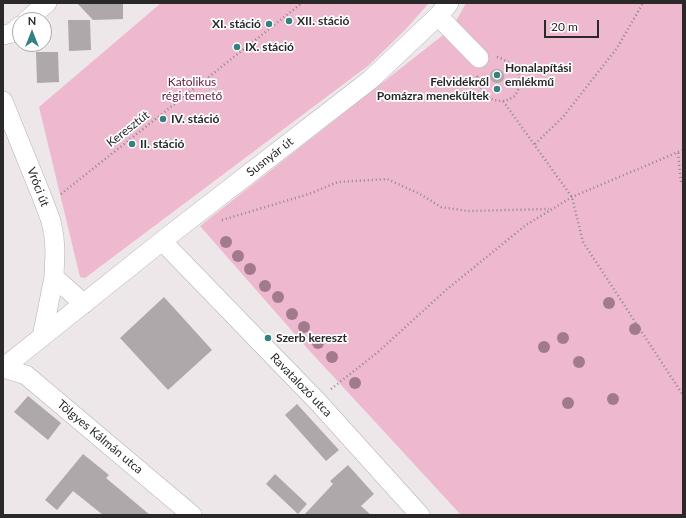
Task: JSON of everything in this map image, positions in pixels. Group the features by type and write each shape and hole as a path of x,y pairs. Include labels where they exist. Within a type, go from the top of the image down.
{"street":[{"path":"36,12 47,3"},
{"path":"444,9 479,58"},
{"name":"Susnyár út","path":"3,368 370,80 444,9"},
{"name":"Vróci út","path":"3,101 51,222 55,251 54,277 42,337"},
{"name":"Ravatalozó utca","path":"162,242 317,401 420,515"},
{"path":"54,277 84,304"},
{"name":"Tölgyes Kálmán utca","path":"3,368 26,375 184,512"}],"path":[{"name":"Keresztút","path":"60,195 302,3"},
{"path":"535,144 563,116 617,48 644,3"},
{"path":"488,56 503,59 512,65 518,72 520,80 519,88 515,96 503,101 493,100 486,95 481,87 477,78 476,65 479,58 488,56"},
{"path":"503,101 572,197 583,242 683,395"},
{"path":"317,401 378,352 446,290 526,224 572,197 683,150"},
{"path":"678,152 681,182 683,184"},
{"path":"220,220 310,194 338,182 387,179 420,194 441,207 468,211 551,209"}],"green space":[{"name":"Katolikus régi temető","path":"161,3 429,3 405,30 369,65 85,278 80,277 39,107"},
{"path":"466,3 683,3 683,515 461,515 307,348 200,226 452,28"}],"building":[{"path":"77,3 123,3 123,19 93,20"},
{"path":"68,20 90,20 91,50 69,51"},
{"path":"36,52 58,52 59,82 37,83"},
{"name":"Honalapítási emlékmű","path":"494,69 500,69 504,73 504,79 500,83 494,83 490,79 490,73"},
{"path":"164,297 212,350 168,390 120,338"},
{"path":"28,396 61,423 48,440 14,412"},
{"path":"297,404 339,450 326,461 285,415"},
{"path":"83,454 109,475 106,478 150,515 103,515 73,491 57,510 45,500"},
{"path":"348,465 374,494 361,506 371,515 304,515 333,484 330,481"},
{"path":"275,474 307,504 298,514 266,484"}],"place":[{"name":"XII. stáció","path":"289,21"},
{"name":"XI. stáció","path":"269,24"},
{"name":"IX. stáció","path":"237,47"},
{"name":"Honalapítási emlékmű","path":"497,75"},
{"name":"Felvidékről Pomázra menekültek","path":"497,89"},
{"name":"IV. stáció","path":"163,119"},
{"name":"II. stáció","path":"132,144"},
{"name":"Szerb kereszt","path":"268,338"}]}
